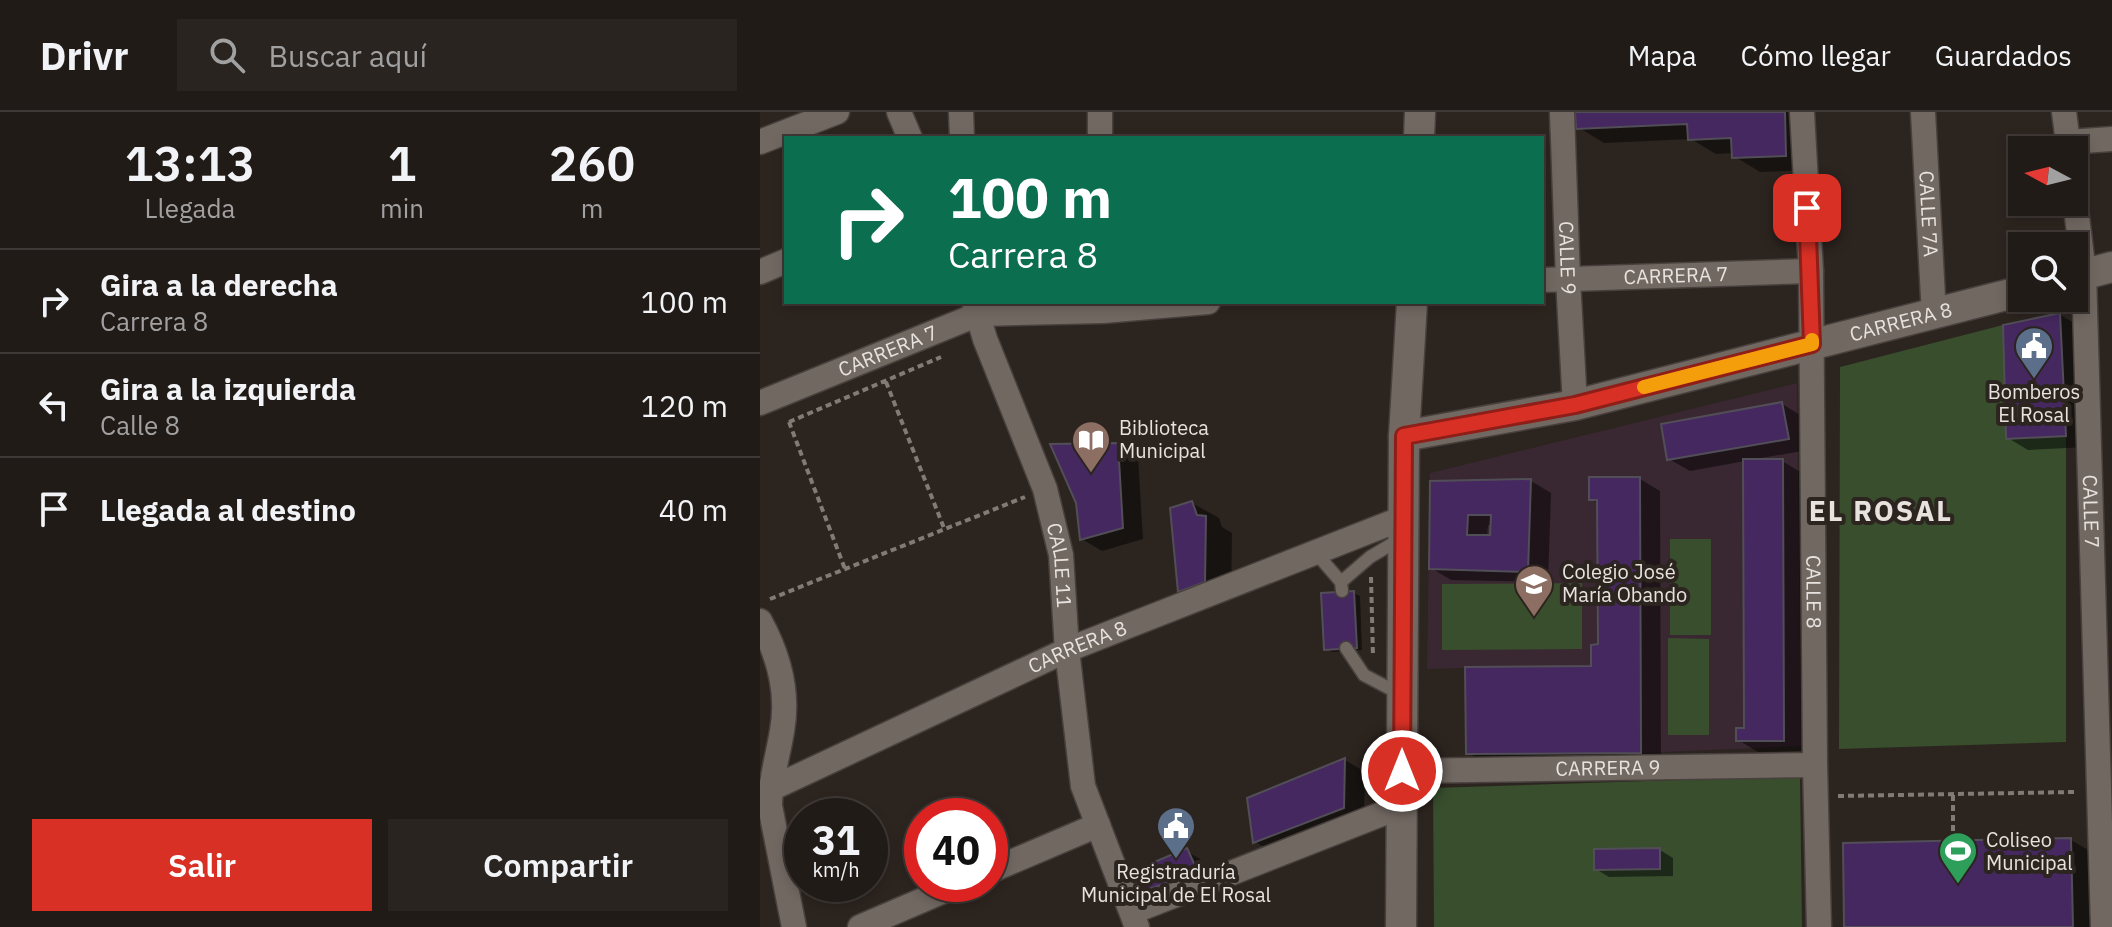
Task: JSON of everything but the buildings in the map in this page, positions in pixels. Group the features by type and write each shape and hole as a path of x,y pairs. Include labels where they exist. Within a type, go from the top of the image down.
{"street":[{"path":"760,142 837,112"},
{"path":"899,112 909,136"},
{"path":"961,112 962,136"},
{"path":"1100,112 1100,136"},
{"path":"1419,136 1420,112"},
{"name":"CALLE 9","path":"1562,112 1575,405"},
{"name":"CALLE 8","path":"1802,112 1811,271 1819,927"},
{"name":"CALLE 7A","path":"1923,112 1934,316"},
{"path":"2064,112 2067,136"},
{"path":"2088,143 2112,139"},
{"name":"CALLE 7","path":"2079,216 2090,273 2101,444 2103,927"},
{"path":"760,272 784,262"},
{"name":"CARRERA 7","path":"1544,280 1811,271"},
{"name":"CARRERA 8","path":"1404,436 1575,405 2008,295"},
{"name":"CARRERA 7","path":"769,399 976,308 1166,304"},
{"path":"1401,927 1404,436 1412,304"},
{"name":"CALLE 11","path":"976,308 985,339 1045,489 1061,555 1067,650 1083,786 1135,919"},
{"name":"CARRERA 8","path":"765,792 1067,650 1316,553 1403,528"},
{"path":"760,621 775,647 782,679 783,727 765,792 794,927"},
{"name":"CARRERA 9","path":"1402,771 1815,765"},
{"path":"1135,919 1402,806"},
{"path":"1008,863 1098,825"},
{"path":"860,927 918,902"}],"lane":[{"path":"1316,553 1341,586 1403,528"},
{"path":"1346,648 1364,675 1403,695"}],"path":[{"path":"789,422 942,357"},
{"path":"886,381 944,528"},
{"path":"769,399 789,422 845,569"},
{"path":"760,603 1045,489"},
{"path":"1370,557 1374,680"},
{"path":"1835,796 2075,792"},
{"path":"1953,794 1953,841"}],"shaded area":[{"path":"1797,383 1801,746 1641,753 1466,754 1465,668 1427,669 1430,473"}],"green space":[{"path":"2003,325 2006,439 2066,436 2066,742 1839,749 1840,367"},
{"path":"1670,539 1711,539 1711,635 1670,635"},
{"path":"1582,583 1582,649 1442,650 1442,584"},
{"path":"1668,638 1709,639 1709,735 1668,735"},
{"path":"1800,776 1802,927 1434,927 1433,788"}],"slow traffic":[{"path":"1644,387 1812,344 1812,340"}],"place":[{"name":"Bomberos El Rosal","path":"2034,380"},
{"name":"Biblioteca Municipal","path":"1091,474"},
{"name":"Colegio José María Obando","path":"1534,618"},
{"name":"Registraduría Municipal de El Rosal","path":"1176,860"},
{"name":"Coliseo Municipal","path":"1958,885"}],"district":[{"name":"EL ROSAL","path":"1881,511"}],"route":[{"path":"1402,771 1404,436 1575,405 1812,344 1807,208"}]}
